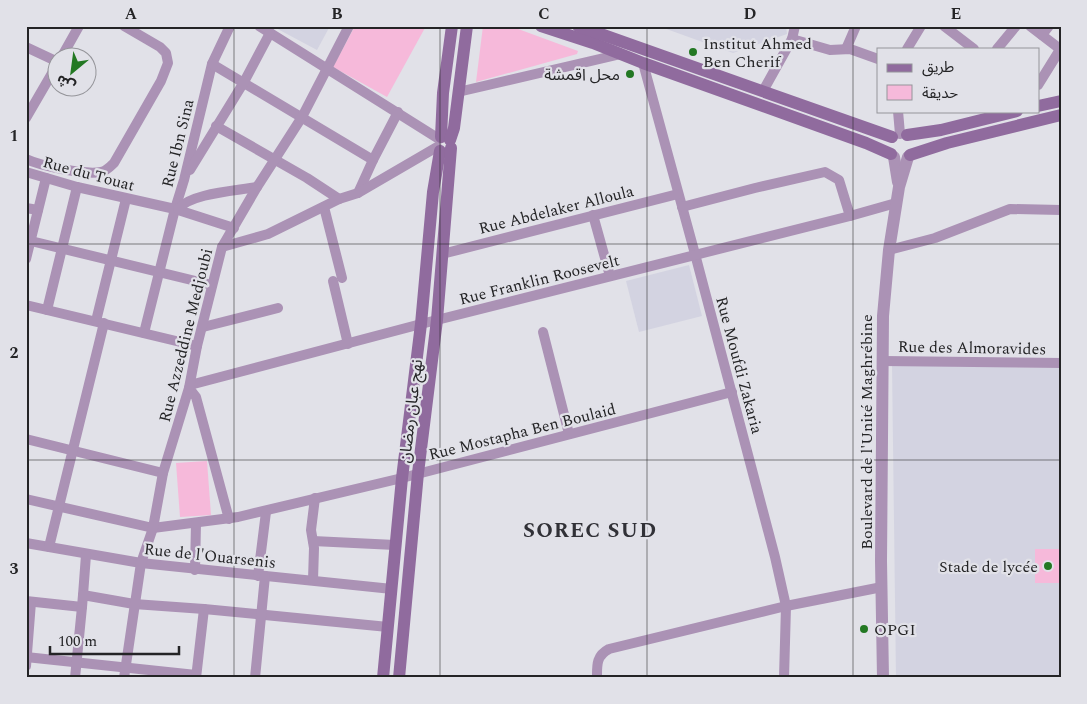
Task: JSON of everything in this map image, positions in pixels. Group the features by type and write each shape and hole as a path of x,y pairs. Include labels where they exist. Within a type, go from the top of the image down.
{"main road":[{"name":"نهج عبان رمضان","path":"399,678 418,473 437,320 442,254 443,93 452,26"},
{"name":"نهج عبان رمضان","path":"383,678 395,545 421,324 433,192 443,144 454,128 467,26"},
{"path":"541,26 857,140 901,159 947,144 1061,115"},
{"path":"578,26 763,91 900,135 913,144 909,156"},
{"path":"661,70 667,57"},
{"path":"1041,102 1061,101"},
{"path":"892,155 888,147 900,135 941,130 1013,112"}],"street":[{"path":"67,48 79,26"},
{"path":"26,158 68,170 93,172 101,172 108,169 114,163 161,81 168,63 166,53 160,47 124,26"},
{"name":"Rue Ibn Sina","path":"230,26 212,64 176,209 234,228"},
{"path":"222,247 268,234 339,199 358,193 443,144 398,112 259,26"},
{"name":"Rue Azzeddine Medjoubi","path":"124,673 141,563 153,528 164,473 190,387 222,247 302,116 349,26"},
{"path":"763,91 792,39 795,26"},
{"path":"846,50 856,26"},
{"path":"908,48 921,26"},
{"path":"998,48 1016,26"},
{"path":"1030,26 1060,53 1040,82"},
{"path":"1042,35 1049,26"},
{"path":"949,28 973,48"},
{"path":"184,180 244,82 270,33"},
{"path":"792,39 830,50 846,50 877,58"},
{"path":"26,47 48,58"},
{"path":"458,92 621,54"},
{"name":"Rue Moufdi Zakaria","path":"643,63 696,254 775,557 786,606 784,678"},
{"path":"212,64 373,160"},
{"path":"26,118 48,80"},
{"path":"358,193 398,112"},
{"path":"898,112 900,135"},
{"path":"216,126 326,189 339,199"},
{"name":"Boulevard de l'Unité Maghrébine","path":"892,155 899,187"},
{"name":"Boulevard de l'Unité Maghrébine","path":"883,678 883,316 889,250 896,203 909,156"},
{"name":"Rue du Touat","path":"26,172 77,187 176,209"},
{"path":"682,207 824,172 839,180 850,216"},
{"path":"26,259 46,178"},
{"path":"47,310 77,187"},
{"path":"144,333 176,209 183,204 205,196 257,187"},
{"name":"Rue Abdelaker Alloula","path":"442,254 678,194"},
{"path":"49,547 74,450 126,199"},
{"name":"Rue Franklin Roosevelt","path":"190,387 421,324 896,203"},
{"path":"324,207 348,344"},
{"path":"26,208 38,210"},
{"path":"889,250 935,238 1010,209 1061,210"},
{"path":"593,215 610,276"},
{"path":"31,241 212,285"},
{"path":"26,305 198,346"},
{"path":"203,327 278,308"},
{"path":"543,332 569,434"},
{"name":"Rue des Almoravides","path":"883,361 1061,363"},
{"path":"190,387 196,397 229,519"},
{"name":"Rue Mostapha Ben Boulaid","path":"26,499 153,528 229,519 266,512 315,498 402,478 732,392"},
{"path":"26,439 164,473"},
{"path":"313,580 314,556 311,530 315,498"},
{"path":"255,678 261,614 266,512"},
{"path":"195,570 196,523"},
{"path":"313,541 395,545"},
{"name":"Rue de l'Ouarsenis","path":"26,543 141,563 195,570 392,589"},
{"path":"75,678 86,554"},
{"path":"597,678 597,661 603,652 609,649 786,606 882,587"},
{"path":"83,596 134,604 204,608 388,627"},
{"path":"82,607 29,601 27,660 76,661 124,673 196,676 204,608"}],"shaded area":[{"path":"272,26 330,26 317,50"},
{"path":"658,26 786,26 787,34 733,53"},
{"path":"689,265 702,316 639,332 626,281"},
{"path":"892,365 1061,368 1061,678 896,678"}],"green space":[{"path":"355,26 426,26 387,97 333,67"},
{"path":"483,26 510,26 578,51 577,54 476,82"},
{"path":"207,461 211,515 180,517 176,463"},
{"name":"Stade de lycée","path":"1035,549 1061,549 1061,583 1035,583"}],"place":[{"name":"Institut Ahmed Ben Cherif","path":"693,52"},
{"name":"محل اقمشة","path":"630,74"},
{"name":"Stade de lycée","path":"1048,566"},
{"name":"OPGI","path":"864,629"}],"district":[{"name":"SOREC SUD","path":"590,530"}]}
